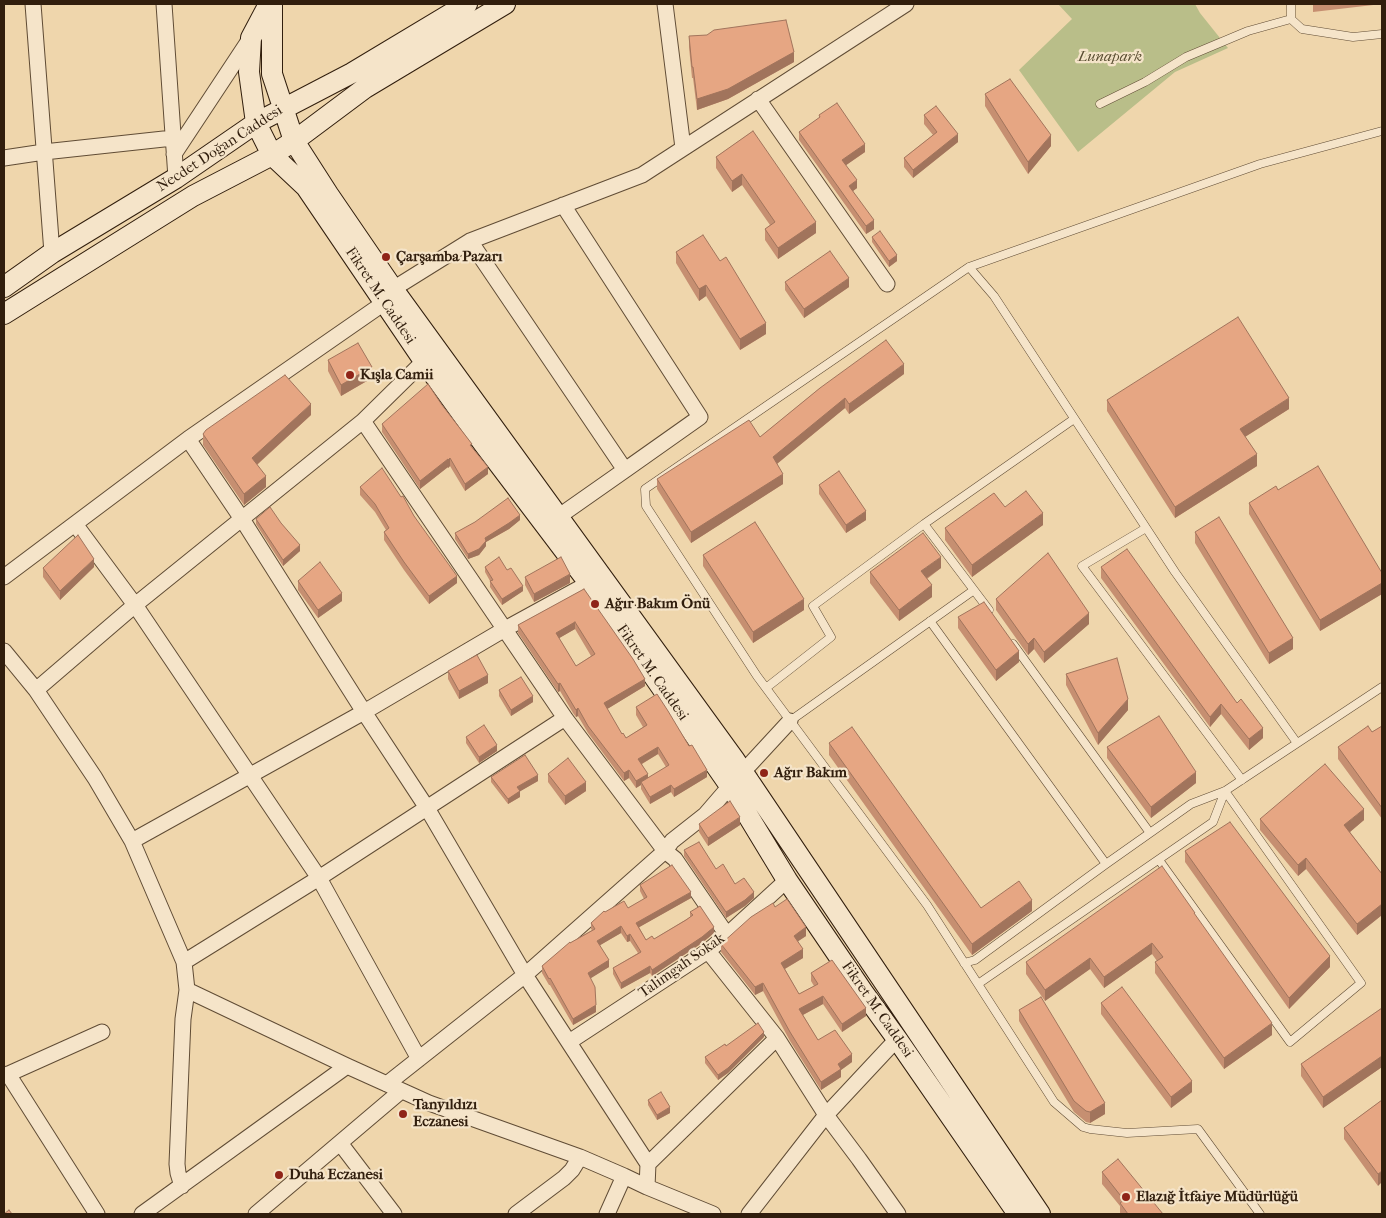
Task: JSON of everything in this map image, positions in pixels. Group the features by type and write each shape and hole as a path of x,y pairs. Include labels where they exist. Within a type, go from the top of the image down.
{"main road":[{"name":"Fikret M. Caddesi","path":"270,4 251,38 249,72 256,123 272,155 306,187 388,296 424,361 483,444 736,779 787,880 1018,1214"},
{"path":"270,4 272,74 294,141 328,194 388,296 558,517 736,779 1040,1214"},
{"name":"Necdet Doğan Caddesi","path":"4,287 52,253 176,178 256,123 352,73 467,4"},
{"path":"4,314 193,196 272,155 294,141 365,88 505,4"}],"street":[{"path":"32,4 52,253"},
{"path":"164,4 176,178"},
{"path":"665,4 683,148"},
{"path":"4,577 188,439 388,296 470,241 642,175 906,4"},
{"path":"174,154 251,38"},
{"path":"758,99 887,284"},
{"path":"4,158 173,138"},
{"path":"558,517 700,417 563,205"},
{"path":"470,241 625,470"},
{"path":"36,690 135,606 363,421 424,361"},
{"path":"363,421 565,718 665,852 675,859 727,935"},
{"path":"188,439 242,519 427,808 525,975 648,1164 647,1187"},
{"path":"75,524 135,606 319,878 419,1059"},
{"path":"132,841 364,712 589,582"},
{"path":"4,651 36,690 95,778 132,841 184,962 187,990 183,1019 177,1164 182,1186"},
{"path":"184,962 319,878 565,718"},
{"path":"387,1084 525,975 665,852 672,841 705,815 790,721"},
{"name":"Talimgah Sokak","path":"569,1042 708,951 787,880"},
{"path":"708,951 776,1038 826,1115 898,1214"},
{"path":"187,990 429,1103 580,1157 713,1214"},
{"path":"97,1214 6,1075 102,1032"},
{"path":"648,1164 776,1038"},
{"path":"749,1214 826,1115 897,1039"},
{"path":"142,1214 347,1066"},
{"path":"256,1214 401,1091"},
{"path":"340,1143 394,1214"},
{"path":"516,1214 564,1178 572,1170 580,1157"},
{"path":"607,1214 624,1176"}],"lane":[{"path":"1291,19 1292,4"},
{"path":"1291,19 1302,29 1353,37 1382,34"},
{"path":"1100,104 1144,82 1186,56 1248,30 1291,19"},
{"path":"1260,1214 1198,1129 1127,1133 1083,1127 1054,1102 927,905 766,688 646,506 644,488 969,268 1260,164 1382,131"},
{"path":"969,268 994,296 1175,572 1297,743"},
{"path":"766,688 831,637 813,606 924,524 1074,419"},
{"path":"924,524 995,619"},
{"path":"1146,528 1082,566 1242,780"},
{"path":"790,721 974,590"},
{"path":"930,621 1106,864"},
{"path":"1006,634 1150,833"},
{"path":"964,963 975,960 1191,804 1225,791 1382,687"},
{"path":"978,984 1213,822 1225,791"},
{"path":"1159,860 1290,1042 1361,983 1225,791"}],"green space":[{"name":"Lunapark","path":"1058,4 1195,4 1228,48 1175,72 1078,152 1019,70 1072,19"}],"building":[{"path":"786,20 794,52 728,89 697,99 689,36 707,35 714,30"},
{"path":"1010,79 1051,135 1028,162 985,94"},
{"path":"837,103 865,144 842,160 857,180 849,186 874,220 866,226 799,132"},
{"path":"936,106 958,134 913,170 904,158 937,132 924,115"},
{"path":"753,131 816,222 778,248 765,229 775,222 742,174 732,181 716,157"},
{"path":"880,231 897,255 889,261 872,237"},
{"path":"703,235 720,261 726,257 766,323 740,339 706,285 699,289 676,252"},
{"path":"830,251 849,278 804,309 785,282"},
{"path":"1238,317 1289,398 1240,429 1257,454 1175,507 1107,400"},
{"path":"886,340 904,364 849,404 845,398 773,457 783,474 691,532 657,479 749,420 760,437 820,388"},
{"path":"358,343 372,367 341,385 328,360"},
{"path":"285,375 311,404 252,458 266,476 244,494 203,434"},
{"path":"428,384 472,444 470,445 488,467 465,484 450,458 420,481 382,424"},
{"path":"1318,466 1382,573 1382,583 1320,620 1249,503 1276,486 1278,490"},
{"path":"382,468 457,576 429,596 384,532 389,528 375,504 360,487"},
{"path":"839,471 866,511 846,525 819,485"},
{"path":"1026,491 1043,513 972,565 945,528 994,493 1005,507"},
{"path":"508,498 520,515 485,538 486,541 479,549 468,554 455,533 475,522"},
{"path":"270,507 300,545 283,560 256,519"},
{"path":"1219,517 1293,638 1269,653 1195,532"},
{"path":"755,522 804,599 753,632 703,555"},
{"path":"923,533 941,557 921,571 932,585 899,610 870,572"},
{"path":"78,535 94,559 60,591 43,568"},
{"path":"1127,549 1237,703 1241,699 1263,728 1249,739 1221,704 1210,717 1101,567"},
{"path":"1048,553 1089,613 1044,652 1034,638 1028,644 996,599"},
{"path":"499,557 507,570 511,568 523,586 502,599 490,581 493,580 485,567"},
{"path":"561,557 570,574 534,594 525,577"},
{"path":"320,562 342,593 318,610 298,581"},
{"path":"584,589 645,679 604,703 622,734 626,738 647,725 636,707 657,694 689,746 692,745 707,770 674,789 671,785 650,797 641,782 669,765 658,747 638,759 648,774 636,781 629,770 624,773 588,726 578,708 576,710 560,683 558,684 518,625","holes":["575,622 595,654 576,666 556,633"]},
{"path":"984,602 1019,651 996,670 958,617"},
{"path":"477,655 488,675 459,691 448,671"},
{"path":"1117,658 1128,699 1098,733 1066,674"},
{"path":"521,677 533,696 511,710 499,690"},
{"path":"1159,716 1196,772 1151,807 1107,747"},
{"path":"484,725 497,745 479,757 466,737"},
{"path":"1368,726 1372,732 1382,726 1382,808 1338,747"},
{"path":"852,727 981,908 1019,881 1032,900 972,944 829,743"},
{"path":"525,755 538,775 517,787 520,791 508,799 491,777"},
{"path":"568,758 586,782 565,796 548,774"},
{"path":"1325,764 1364,809 1344,825 1382,874 1382,904 1357,924 1306,858 1298,865 1260,819"},
{"path":"730,801 740,817 708,838 699,824"},
{"path":"1230,822 1330,956 1289,998 1185,851"},
{"path":"699,842 716,869 723,864 735,884 744,878 754,892 726,912 684,850"},
{"path":"672,865 691,892 636,923 646,940 652,936 654,939 686,920 693,915 690,912 700,906 714,927 652,970 650,966 621,983 613,968 641,952 630,934 627,936 621,926 597,941 609,960 588,973 595,987 596,1005 573,1019 542,966 570,942 595,929 591,923 604,911 624,901 628,908 647,897 640,885"},
{"path":"1162,866 1272,1023 1224,1058 1155,962 1163,957 1152,943 1104,977 1090,958 1045,990 1026,962"},
{"path":"787,899 806,927 794,936 803,949 781,963 799,994 818,984 811,973 832,960 866,1008 842,1024 823,996 799,1009 818,1040 835,1030 852,1054 838,1064 841,1069 821,1082 763,983 755,987 721,944 751,917 773,903 775,907"},
{"path":"1122,987 1192,1081 1171,1097 1101,1003"},
{"path":"1041,997 1105,1103 1090,1112 1074,1101 1019,1010"},
{"path":"1382,1008 1382,1056 1323,1097 1301,1064"},
{"path":"758,1023 764,1032 728,1068 718,1075 705,1057 725,1044 726,1046"},
{"path":"661,1092 670,1107 657,1115 648,1100"},
{"path":"1382,1100 1382,1171 1378,1174 1344,1128"},
{"path":"1118,1159 1163,1214 1128,1214 1120,1203 1124,1200 1102,1172"},
{"path":"9,1210 12,1214 4,1214"}],"place":[{"name":"Çarşamba Pazarı","path":"386,257"},
{"name":"Kışla Camii","path":"350,375"},
{"name":"Ağır Bakım Önü","path":"595,604"},
{"name":"Ağır Bakım","path":"764,773"},
{"name":"Tanyıldızı Eczanesi","path":"403,1114"},
{"name":"Duha Eczanesi","path":"279,1175"},
{"name":"Elazığ İtfaiye Müdürlüğü","path":"1126,1197"}]}
